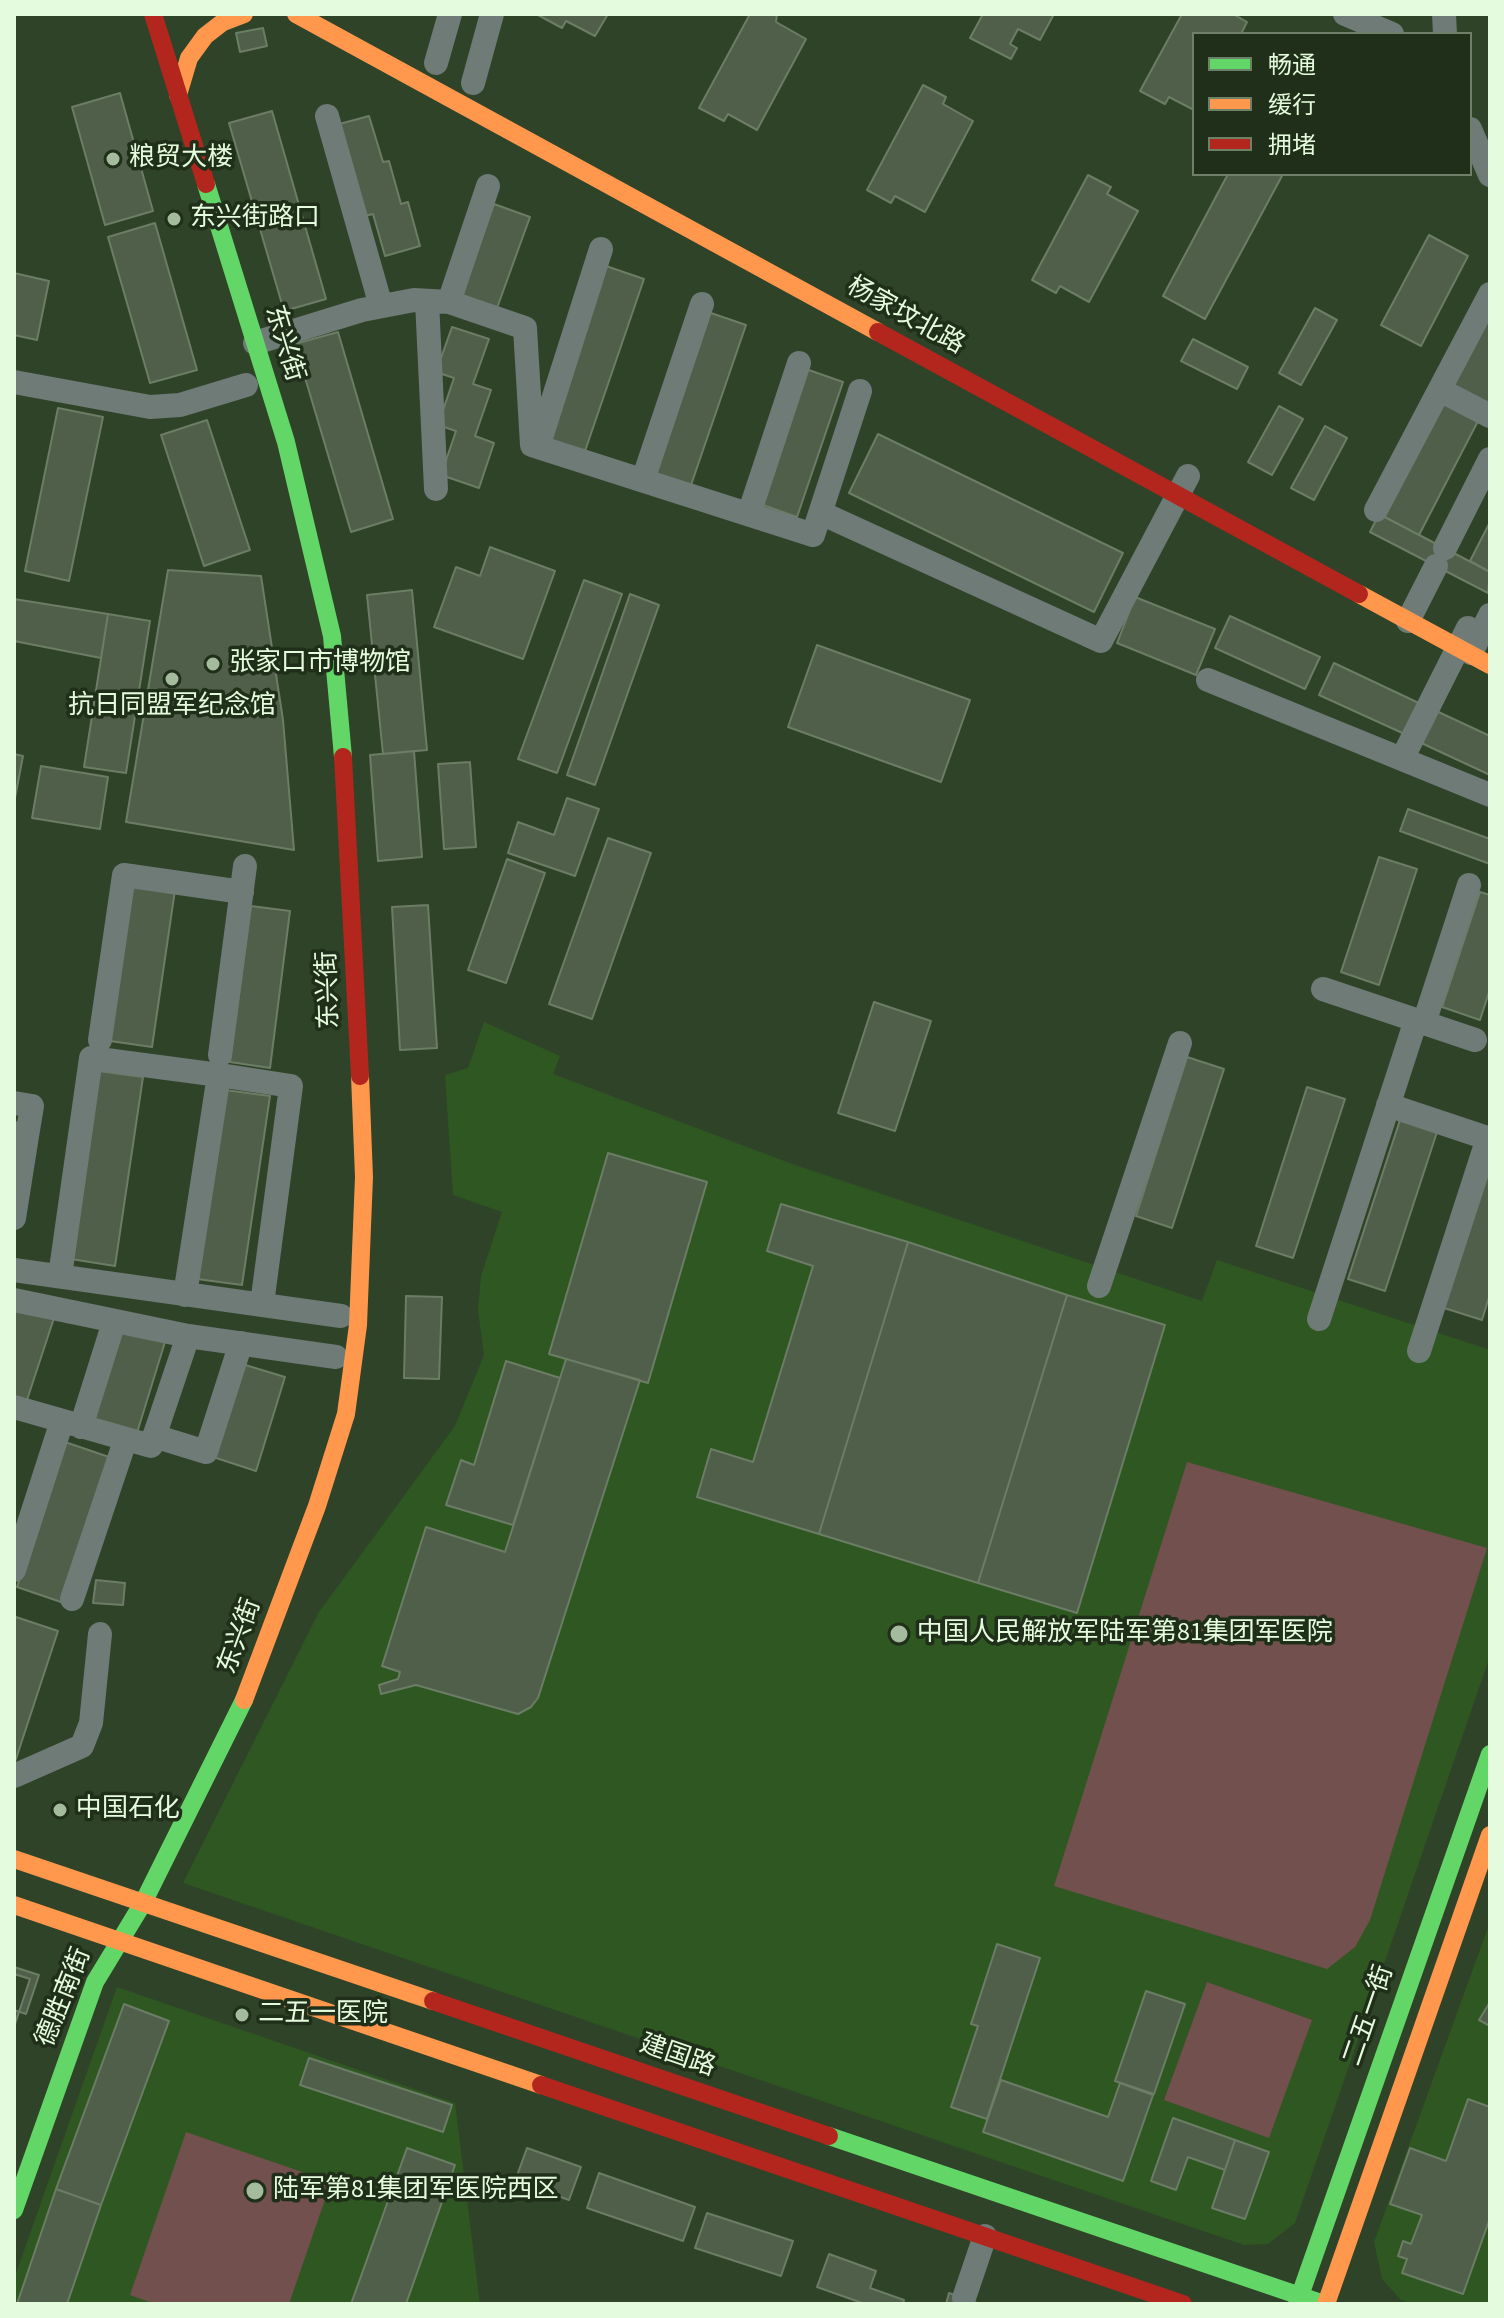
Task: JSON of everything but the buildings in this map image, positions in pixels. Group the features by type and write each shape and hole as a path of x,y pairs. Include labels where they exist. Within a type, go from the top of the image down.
{"main road":[{"name":"东兴街","path":"118,1941 143,1903 253,1678 317,1506 346,1414 358,1325 362,1146 349,832 332,636 286,442 251,383 255,343 153,14"},
{"path":"178,95 189,58 205,36 223,22 244,14"},
{"path":"277,14 299,16"},
{"name":"杨家坟北路","path":"299,16 1187,482 1475,638"},
{"name":"东兴街","path":"329,861 335,972"},
{"path":"329,1403 341,1316 346,1178 342,1115"},
{"name":"二五一街","path":"1298,2300 1490,1754"},
{"name":"二五一街","path":"1325,2304 1490,1835"},
{"name":"建国路","path":"14,1859 103,1920 118,1941 1183,2304"},
{"path":"103,1920 133,1874"},
{"name":"建国路","path":"14,1905 103,1920 143,1903 1298,2300 1325,2304"},
{"name":"德胜南街","path":"14,2210 95,1982 118,1941"},
{"name":"德胜南街","path":"40,2080 78,1977"}],"street":[{"path":"446,16 455,73 492,14"},
{"path":"1345,14 1387,32"},
{"path":"327,116 381,306"},
{"path":"1472,134 1490,175"},
{"path":"436,489 438,301 488,186"},
{"path":"538,447 601,249"},
{"path":"1376,510 1490,294"},
{"path":"255,343 381,306 438,301 525,328 532,445 813,535 860,391"},
{"path":"643,480 702,304"},
{"path":"749,514 799,363"},
{"path":"14,382 150,407 180,405 251,383"},
{"path":"1440,390 1490,416"},
{"path":"1415,605 1490,459"},
{"path":"821,513 1101,641 1187,482"},
{"path":"1402,759 1475,638"},
{"path":"1208,680 1490,795"},
{"path":"185,1295 220,1065 245,866"},
{"path":"100,1040 124,875 242,892"},
{"path":"1319,1319 1388,1105 1469,885"},
{"path":"1323,989 1475,1040"},
{"path":"1099,1286 1180,1043"},
{"path":"60,1276 91,1058 220,1065 291,1086 262,1304"},
{"path":"14,1103 32,1106 21,1134 14,1218"},
{"path":"1388,1105 1489,1139 1419,1351"},
{"path":"14,1270 341,1316"},
{"path":"14,1300 188,1336 336,1357"},
{"path":"14,1570 114,1322"},
{"path":"14,1407 151,1446 188,1336"},
{"path":"154,1436 206,1452 241,1343"},
{"path":"72,1599 125,1441"},
{"path":"14,1776 82,1746 91,1723 96,1695 100,1634"},
{"path":"964,2298 985,2236"}],"shaded area":[{"name":"中国人民解放军陆军第81集团军医院","path":"484,1022 560,1056 553,1074 795,1165 1202,1301 1217,1260 1490,1350 1490,1656 1295,2223 1268,2244 1244,2245 183,1883 319,1612 455,1426 484,1355 478,1310 481,1276 502,1212 453,1195 445,1075 468,1068"},
{"path":"1187,1462 1487,1548 1370,1920 1355,1947 1327,1969 1054,1886"},
{"path":"1490,1922 1490,2304 1413,2304 1401,2300 1382,2279 1374,2242"},
{"path":"1207,1982 1312,2020 1269,2138 1164,2100"},
{"name":"陆军第81集团军医院西区","path":"117,1987 455,2103 480,2304 14,2304 14,2279"},
{"path":"186,2132 331,2182 289,2304 155,2304 130,2295"}],"traffic: fast":[{"path":"206,184 286,442 332,636 343,757"},
{"path":"14,2210 95,1982 143,1903 244,1700"},
{"path":"1297,2304 1490,1754"},
{"path":"829,2136 1324,2304"}],"traffic: slow":[{"path":"178,95 189,58 205,36 223,22 244,14"},
{"path":"296,14 878,332"},
{"path":"1359,594 1490,665"},
{"path":"244,1700 317,1506 346,1414 358,1325 364,1177 360,1076"},
{"path":"1326,2304 1490,1835"},
{"path":"14,1859 433,2001"},
{"path":"14,1905 541,2085"}],"traffic: jam":[{"path":"153,14 206,184"},
{"path":"878,332 1359,594"},
{"path":"343,757 360,1076"},
{"path":"433,2001 829,2136"},
{"path":"541,2085 1183,2304"}],"place":[{"name":"粮贸大楼","path":"113,159"},
{"name":"东兴街路口","path":"174,219"},
{"name":"张家口市博物馆","path":"213,664"},
{"name":"抗日同盟军纪念馆","path":"172,679"},
{"name":"中国人民解放军陆军第81集团军医院","path":"899,1634"},
{"name":"中国石化","path":"60,1810"},
{"name":"二五一医院","path":"242,2015"},
{"name":"陆军第81集团军医院西区","path":"255,2191"}]}
